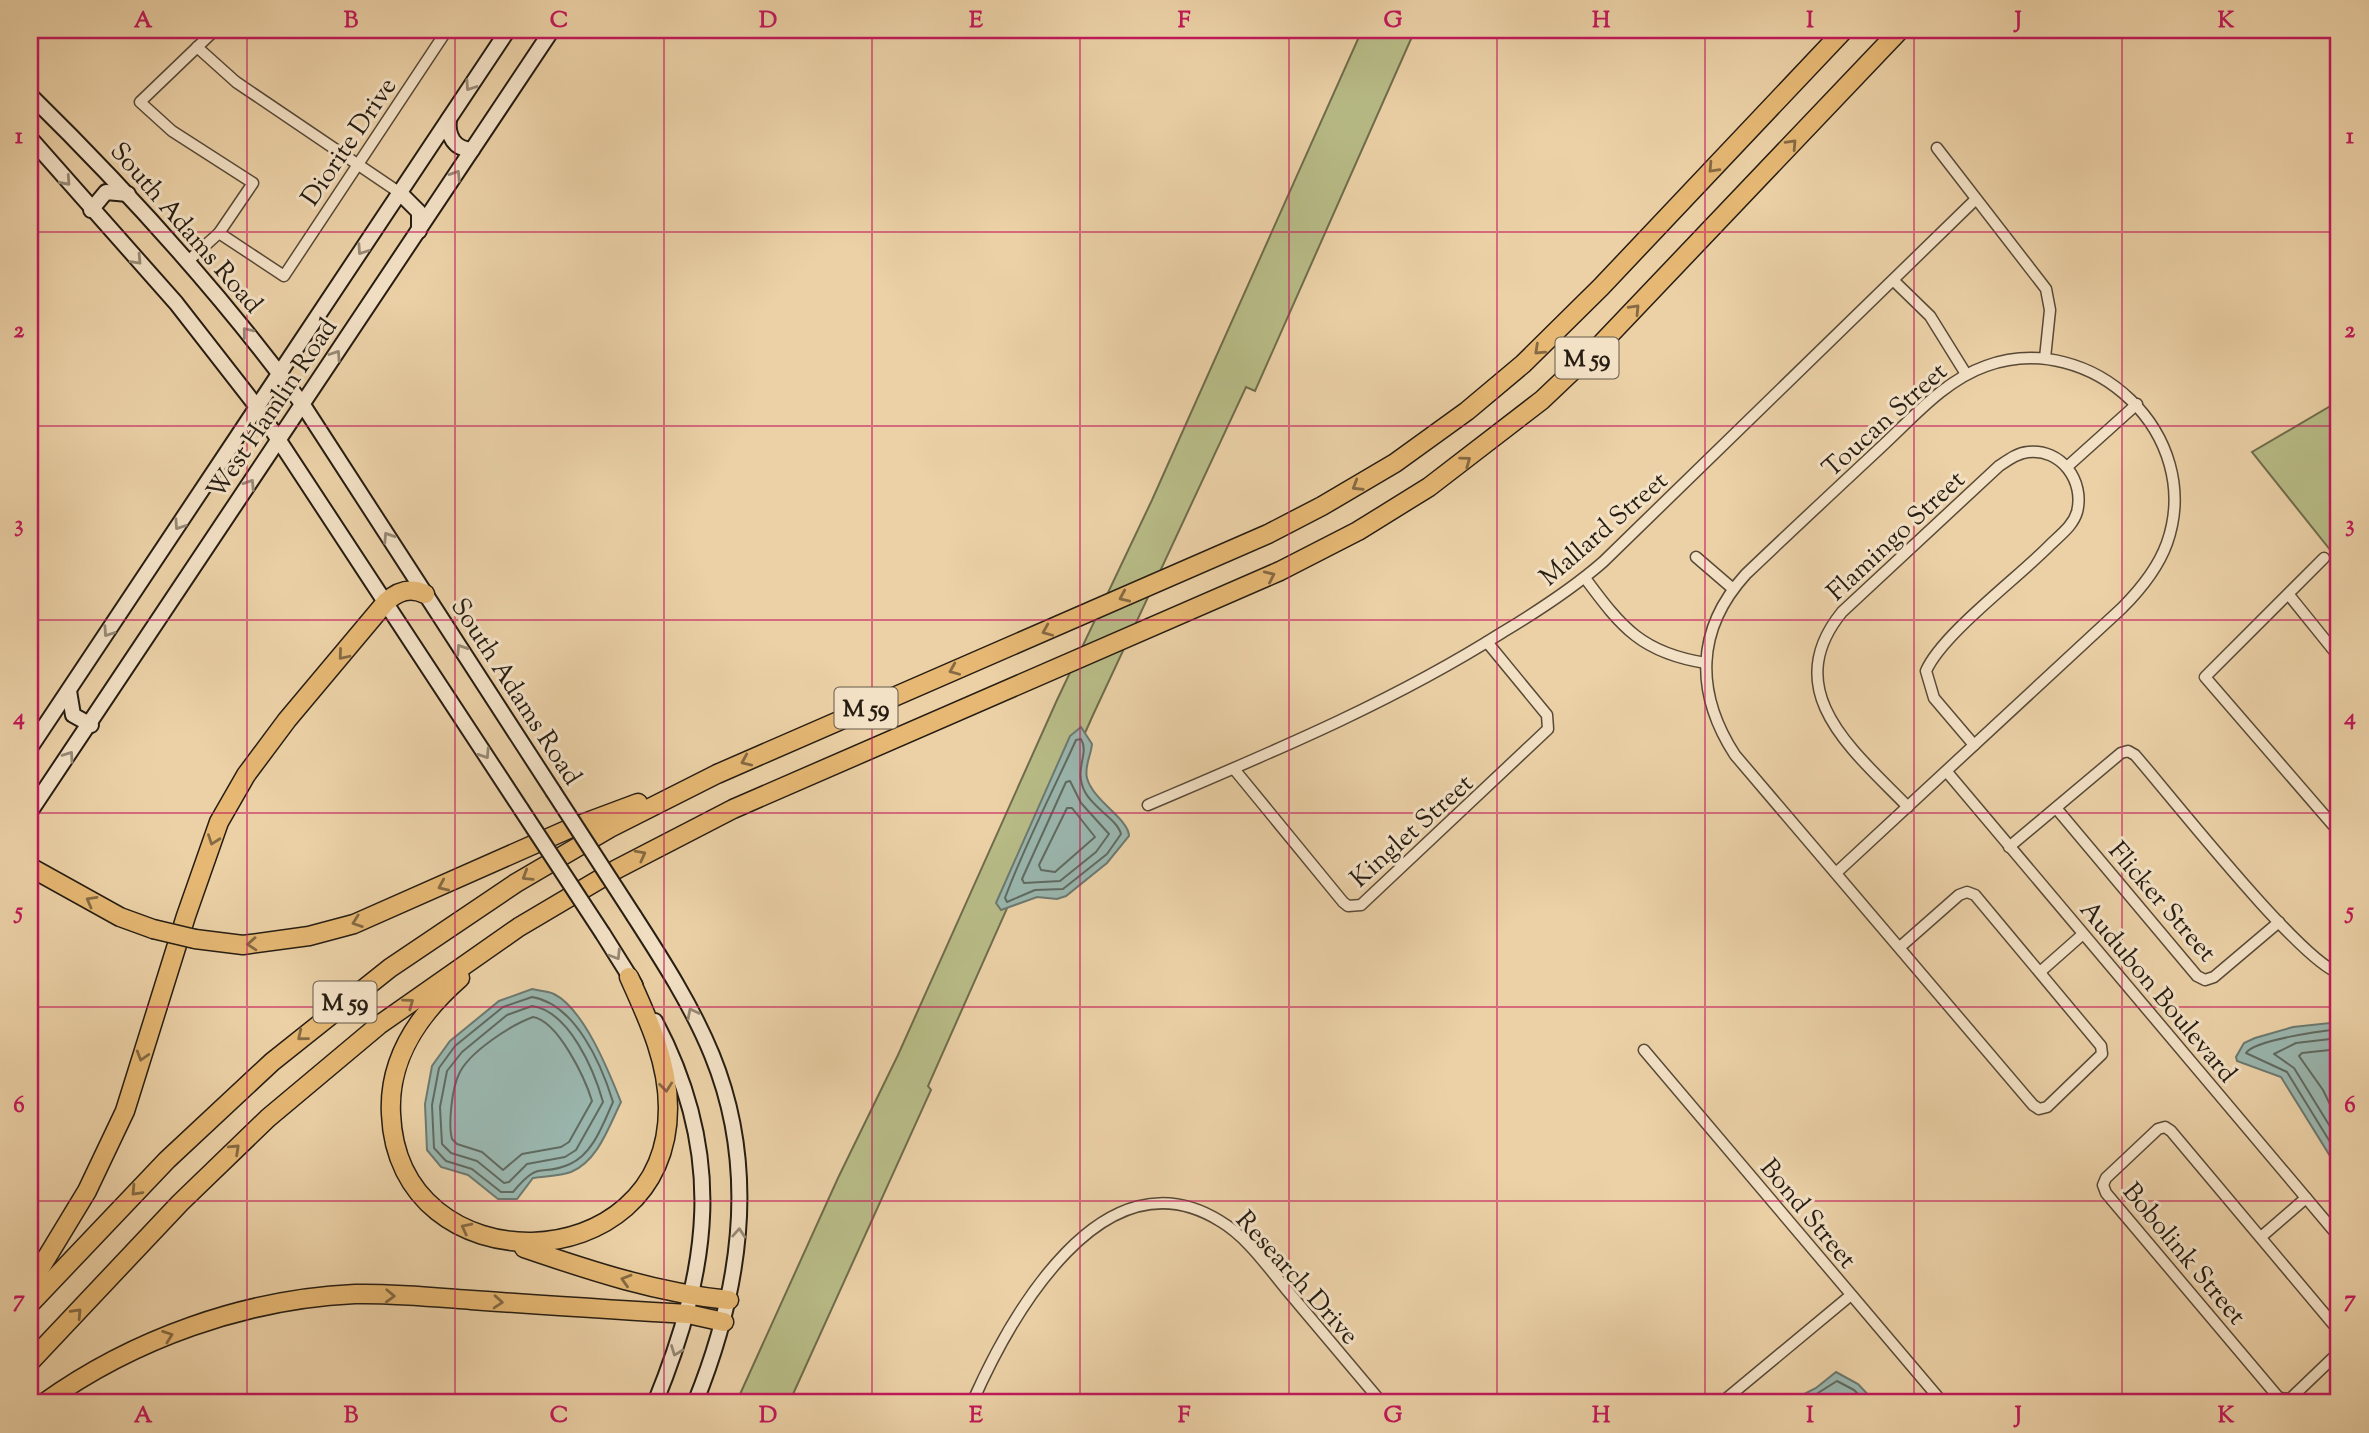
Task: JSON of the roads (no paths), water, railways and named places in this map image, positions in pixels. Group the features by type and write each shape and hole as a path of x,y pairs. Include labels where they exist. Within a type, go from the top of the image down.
{"highway":[{"name":"M 59","path":"30,1304 195,1132 281,1054 356,993 458,920 547,864 631,816 717,774 1268,534 1331,501 1404,457 1475,404 1570,320 1844,30"},
{"name":"M 59","path":"30,1362 188,1195 268,1118 379,1025 519,927 617,869 733,809 1246,587 1336,543 1429,487 1498,437 1602,343 1900,30"},
{"path":"30,1285 81,1201 125,1111 186,916 219,822 246,775 287,720 386,602 400,592 418,591 425,594"},
{"path":"30,867 120,917 153,929 195,939 243,945 309,936 354,924 570,828 717,774"},
{"path":"519,927 442,994 418,1023 400,1054 390,1108 393,1135 401,1158 422,1194 442,1213 466,1229 638,1284 692,1296 729,1300"},
{"path":"508,1242 526,1244 554,1241 594,1228 637,1193 658,1157 668,1110 665,1079 656,1041 629,977"},
{"path":"44,1403 79,1379 147,1344 222,1317 286,1301 356,1294 688,1314 724,1322"}],"main road":[{"name":"West Hamlin Road","path":"30,748 508,30"},
{"name":"West Hamlin Road","path":"30,812 552,30"},
{"name":"South Adams Road","path":"30,95 128,194 188,261 303,405 634,916 696,1019 716,1066 729,1110 740,1203 737,1254 729,1300 724,1322 695,1403"},
{"path":"449,117 449,132 453,142 461,148 472,150"},
{"path":"30,138 176,303 280,439 603,934 671,1054 684,1088 698,1144 703,1204 700,1255 688,1314 655,1403"},
{"path":"91,210 106,192 128,194"},
{"path":"400,193 419,212 418,232"},
{"path":"69,691 73,715 90,725"}],"street":[{"path":"188,261 219,233 253,183 172,131 140,102 215,30"},
{"name":"Diorite Drive","path":"219,233 284,276 447,30"},
{"path":"2335,30 2339,35"},
{"path":"197,47 236,82 400,193"},
{"path":"1937,148 2046,289 2050,310 2045,358"},
{"name":"Mallard Street","path":"1148,805 1354,716 1487,642 1585,578 1976,199"},
{"path":"1894,281 1930,316 1966,374"},
{"name":"Toucan Street","path":"2045,358 2069,363 2106,379 2137,404 2159,434 2172,472 2171,527 2162,555 2138,591 2122,608 1836,873 1735,755 1720,732 1707,692 1706,663 1713,626 1732,588 1922,410 1966,374 2006,361 2045,358"},
{"path":"1974,746 1934,698 1926,671 1943,645 2069,527 2078,499 2076,480 2067,466 2137,404"},
{"name":"Flamingo Street","path":"1908,807 1877,776 1827,715 1818,679 1818,663 1825,636 1842,612 2013,456 2045,453 2067,466"},
{"path":"1696,557 1732,588"},
{"path":"2324,558 2204,677 2339,832"},
{"path":"1585,578 1615,617 1650,646 1679,659 1706,663"},
{"path":"2289,594 2339,657"},
{"name":"Kinglet Street","path":"1234,769 1343,902 1348,905 1361,905 1549,729 1547,715 1487,642"},
{"path":"2009,847 2121,753 2128,751 2135,755 2279,922 2316,959 2339,972"},
{"name":"Audubon Boulevard","path":"1947,772 2339,1237"},
{"name":"Flicker Street","path":"2056,808 2188,965 2204,980 2214,977 2279,922"},
{"path":"1836,873 2039,1109 2047,1107 2102,1054 2101,1046 1975,895 1967,892 1959,895 1900,947"},
{"path":"2040,972 2083,934"},
{"name":"Bond Street","path":"1644,1050 1943,1403"},
{"name":"Bobolink Street","path":"2339,1331 2165,1127 2158,1129 2106,1178 2103,1185 2106,1193 2278,1398 2290,1399 2339,1352"},
{"path":"2261,1237 2306,1198"},
{"name":"Research Drive","path":"972,1403 1014,1322 1064,1255 1104,1220 1135,1207 1160,1204 1189,1207 1232,1229 1259,1257 1382,1403"},
{"path":"1721,1403 1851,1295"}],"water":[{"path":"1081,727 1092,744 1086,769 1087,778 1096,794 1123,823 1129,836 1107,863 1066,896 1057,899 1037,897 1001,910 996,903 1070,736"},
{"path":"532,989 554,994 575,1013 594,1042 621,1102 602,1142 589,1160 571,1172 533,1178 517,1199 498,1199 468,1175 441,1167 427,1150 425,1104 432,1066 450,1041 499,1001"},
{"path":"2339,1022 2339,1195 2330,1156 2281,1077 2237,1061 2236,1057 2244,1043 2255,1038 2293,1027"},
{"path":"1836,1372 1858,1384 1876,1403 1787,1403 1816,1388"}]}
